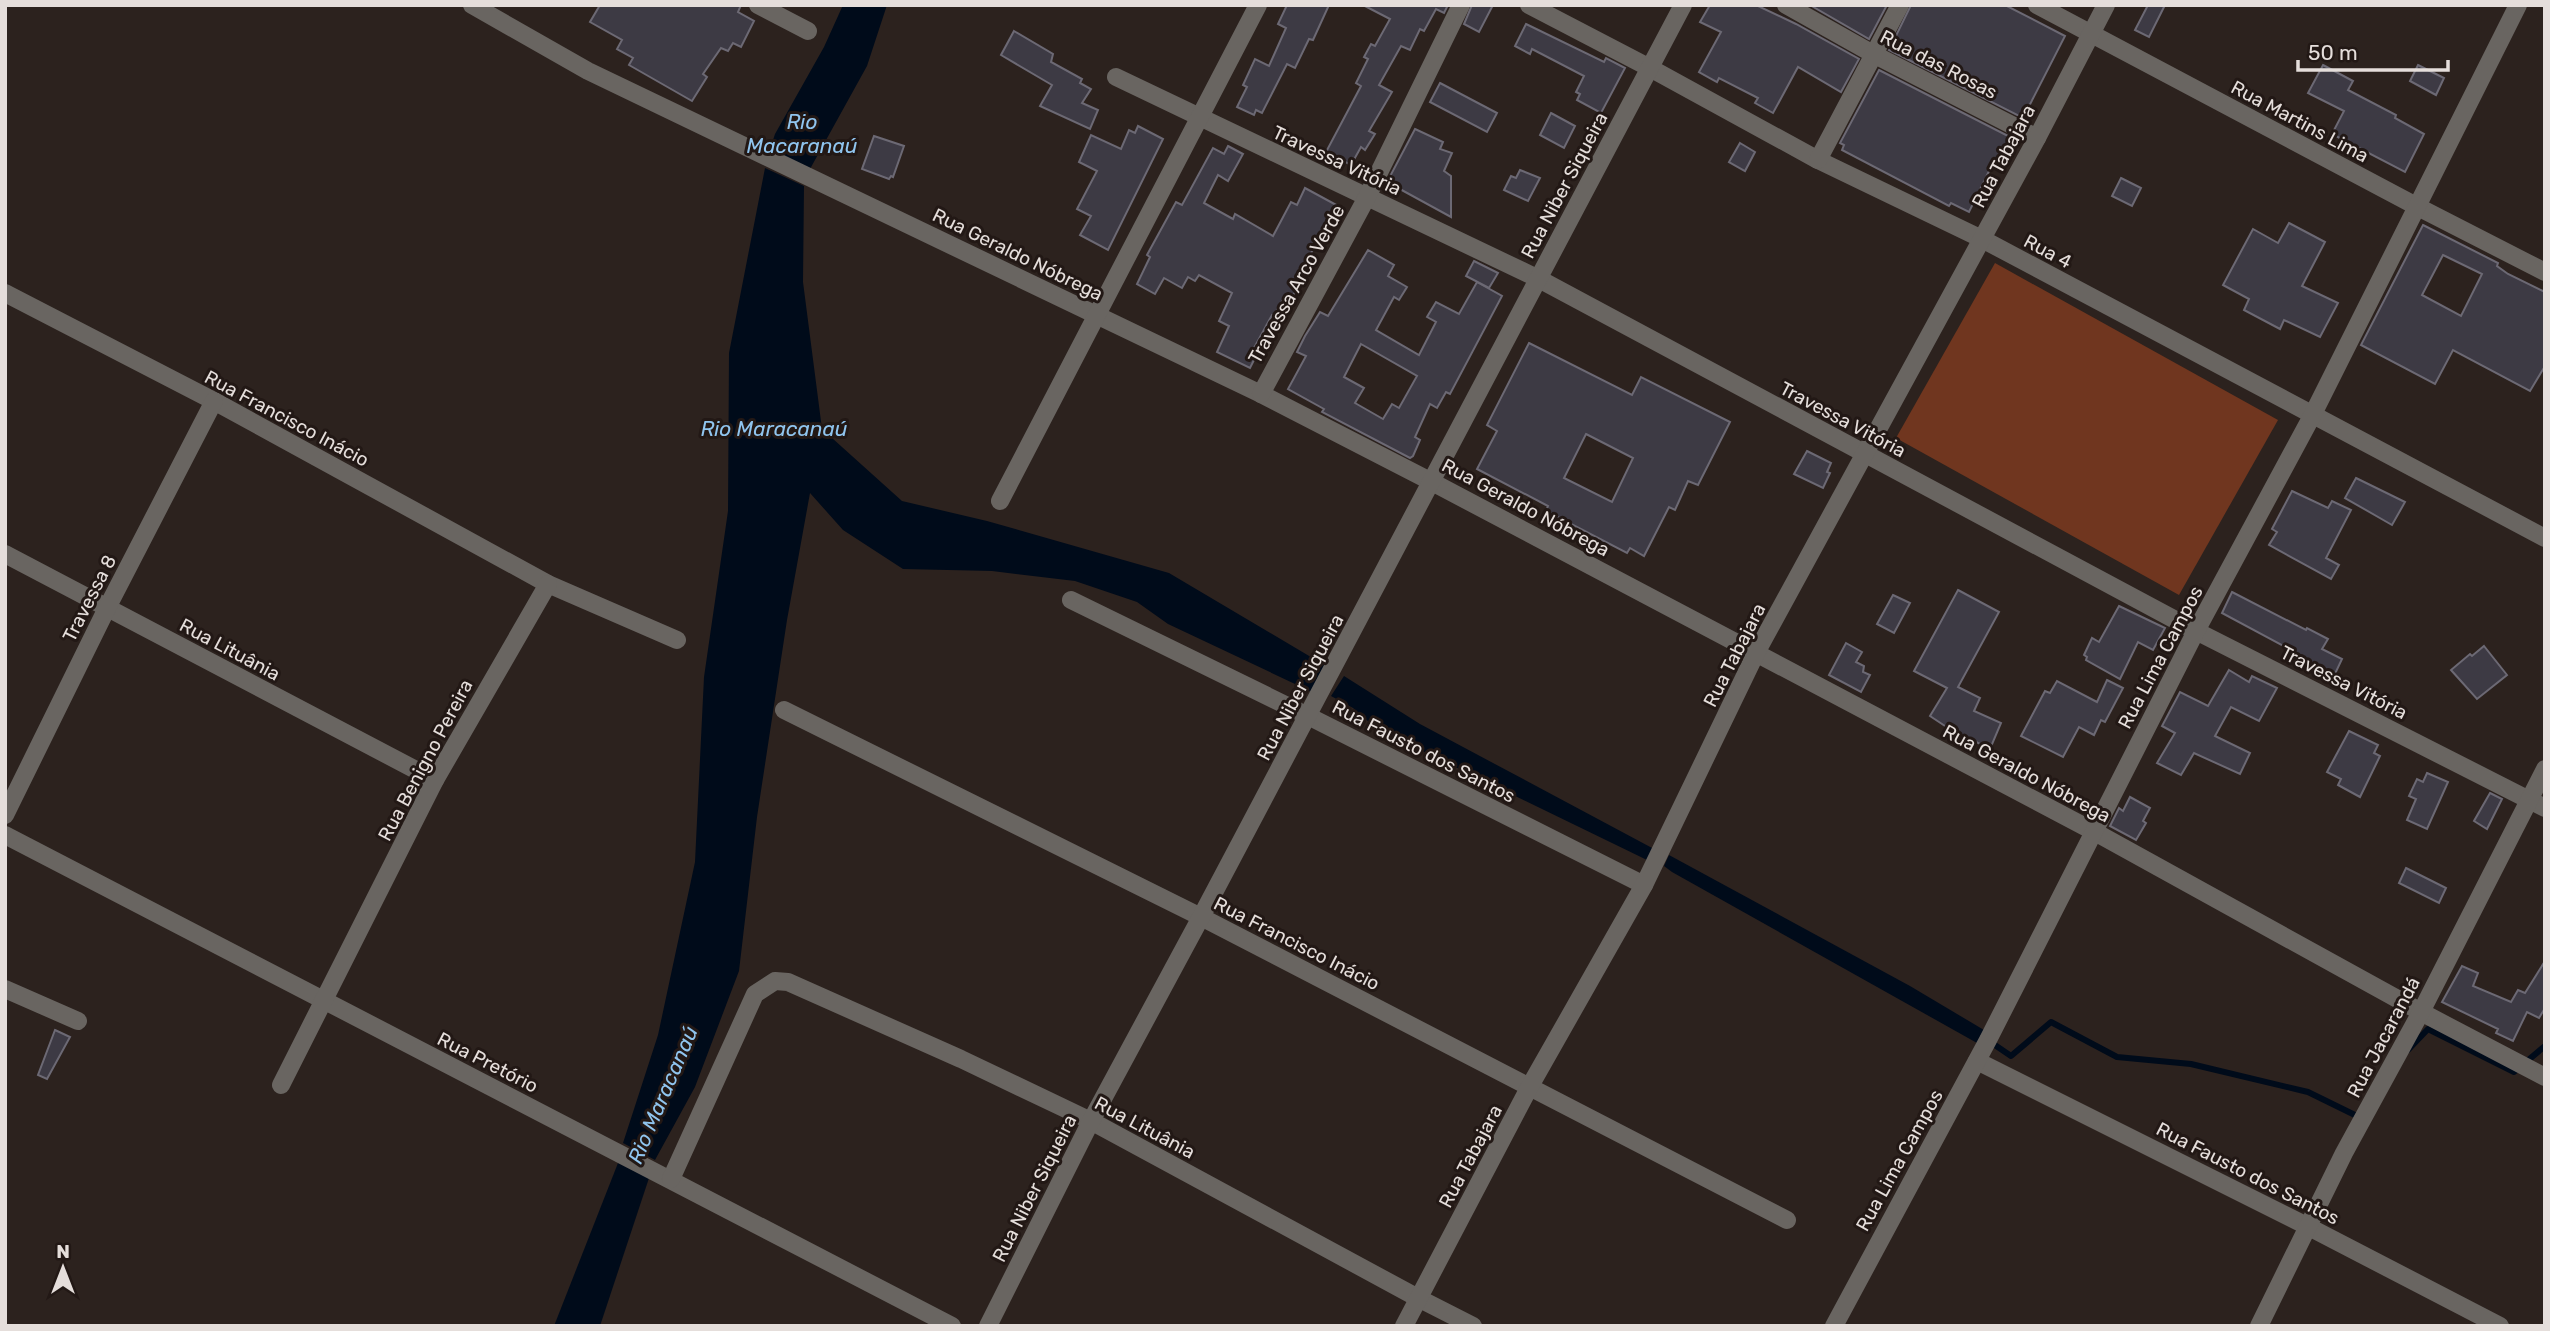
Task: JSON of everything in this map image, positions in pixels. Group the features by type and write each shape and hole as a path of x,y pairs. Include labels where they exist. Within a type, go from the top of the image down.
{"street":[{"name":"Rua Geraldo Nóbrega","path":"472,5 588,72 1261,394 1432,482 2093,831 2421,1012 2545,1077"},
{"path":"758,5 808,31"},
{"path":"1000,501 1258,5"},
{"name":"Travessa Arco Verde","path":"1261,394 1367,197 1461,5"},
{"name":"Rua 4","path":"1529,5 1818,160 1982,239 2545,538"},
{"name":"Rua Niber Siqueira","path":"988,1326 1091,1121 1683,5"},
{"name":"Rua das Rosas","path":"1786,5 1875,55 2037,138"},
{"path":"1818,160 1900,5"},
{"name":"Rua Martins Lima","path":"2037,5 2545,272"},
{"name":"Rua Tabajara","path":"1404,1326 1530,1086 1644,885 1756,653 2037,138 2106,5"},
{"name":"Rua Lima Campos","path":"1834,1326 1977,1061 2196,631 2312,416 2518,5"},
{"name":"Travessa Vitória","path":"1116,77 1539,279 1708,372 2196,631 2537,804"},
{"name":"Rua Francisco Inácio","path":"5,293 214,401 548,583"},
{"name":"Travessa 8","path":"5,815 107,608 214,401"},
{"name":"Rua Lituânia","path":"5,554 435,780"},
{"path":"548,583 677,640"},
{"name":"Rua Benigno Pereira","path":"281,1084 435,780 548,583"},
{"name":"Rua Fausto dos Santos","path":"1071,600 1644,885"},
{"name":"Rua Francisco Inácio","path":"784,710 1201,917 1787,1220"},
{"name":"Rua Jacarandá","path":"2259,1326 2344,1153 2537,804 2545,769"},
{"name":"Rua Pretório","path":"5,835 952,1326"},
{"name":"Rua Lituânia","path":"671,1179 755,993 775,981 788,982 961,1059 1091,1121 1473,1326"},
{"path":"5,989 78,1021"},
{"name":"Rua Fausto dos Santos","path":"1977,1061 2500,1326"}],"shaded area":[{"path":"1995,263 2278,420 2179,595 1896,438"}],"water":[{"name":"Rio Macaranaú","path":"843,5 887,5 867,66 810,169 770,149 775,134 824,47"},
{"name":"Rio Maracanaú","path":"765,168 804,186 803,282 822,429 902,501 987,521 1169,573 1326,666 1312,692 1168,624 1137,602 1075,581 992,571 903,569 843,530 810,493 787,620 757,817 739,971 695,1087 655,1160 623,1143 658,1035 695,862 704,677 728,511 729,353"},
{"path":"1344,676 1420,724 1654,849 1647,860 1377,729 1353,708 1331,696"},
{"path":"1669,855 1910,986 1984,1030 1977,1043 1672,872 1664,866"},
{"name":"Rio Maracanaú","path":"618,1163 649,1178 600,1326 554,1326"}],"building":[{"path":"600,5 741,5 738,12 754,21 741,47 733,43 728,51 721,48 703,74 707,77 692,101 629,65 633,58 617,49 622,40 590,22"},
{"path":"1287,5 1329,5 1313,40 1309,39 1295,68 1287,64 1262,113 1256,110 1254,115 1237,107 1247,87 1243,85 1255,59 1269,66 1286,28 1278,24"},
{"path":"1363,5 1448,5 1444,13 1436,9 1424,31 1420,29 1410,50 1401,46 1379,85 1392,92 1369,131 1375,134 1365,150 1361,147 1351,165 1326,152 1361,86 1356,83 1368,59 1364,57 1371,44 1375,46 1390,19"},
{"path":"1472,5 1493,5 1479,32 1464,24"},
{"path":"1710,5 1756,5 1859,59 1841,92 1798,67 1773,113 1755,103 1758,98 1719,78 1717,82 1699,72 1721,32 1700,22"},
{"path":"1810,5 1887,5 1869,39"},
{"path":"1911,5 2005,5 2065,36 2023,118 1889,50"},
{"path":"2148,5 2165,5 2149,37 2135,30"},
{"path":"1526,24 1604,62 1606,58 1625,68 1601,113 1577,100 1580,94 1576,92 1584,76 1532,49 1530,54 1515,46"},
{"path":"1014,31 1053,54 1051,62 1082,79 1080,83 1091,89 1082,103 1098,110 1090,129 1040,106 1052,85 1001,55"},
{"path":"2323,65 2353,81 2348,90 2396,115 2395,118 2424,134 2405,172 2332,134 2344,111 2308,93"},
{"path":"2418,65 2444,78 2436,95 2410,81"},
{"path":"1879,70 2012,138 1997,167 1992,165 1969,212 1951,203 1949,206 1842,150 1844,145 1840,143"},
{"path":"1440,83 1497,113 1487,132 1430,102"},
{"path":"1551,113 1575,126 1564,148 1540,135"},
{"path":"1138,126 1163,139 1108,250 1080,235 1091,216 1077,209 1097,171 1079,162 1091,135 1121,149 1129,130 1135,133"},
{"path":"1415,129 1443,142 1440,149 1452,153 1444,171 1451,176 1451,217 1387,182"},
{"path":"874,136 904,146 893,177 889,179 862,169"},
{"path":"1740,143 1755,152 1745,171 1729,162"},
{"path":"1228,146 1243,154 1228,181 1218,175 1204,203 1233,219 1235,214 1273,236 1291,202 1297,205 1305,188 1340,207 1293,285 1298,287 1288,304 1282,301 1274,316 1272,315 1254,348 1259,350 1250,368 1217,352 1229,326 1219,321 1232,293 1199,275 1195,281 1188,277 1182,288 1164,278 1155,294 1137,284 1150,257 1147,255 1176,202 1182,205 1213,148 1224,154"},
{"path":"1520,170 1540,178 1528,201 1504,190 1511,176 1516,178"},
{"path":"2121,178 2141,188 2132,206 2112,196"},
{"path":"2289,223 2325,242 2302,286 2338,303 2320,337 2284,320 2280,329 2244,310 2249,299 2223,285 2253,229 2278,243"},
{"path":"2423,225 2498,263 2497,266 2508,274 2545,292 2545,366 2530,391 2453,350 2435,384 2361,345","holes":["2443,255 2482,274 2461,316 2422,295"]},
{"path":"1368,250 1394,265 1388,276 1407,287 1399,300 1394,297 1376,330 1419,355 1436,322 1427,317 1436,302 1459,314 1477,282 1502,296 1450,394 1446,392 1437,408 1430,404 1415,437 1420,440 1410,458 1322,412 1324,409 1288,389 1306,356 1297,352 1305,336 1320,312 1328,316","holes":["1361,344 1417,376 1399,408 1392,404 1383,419 1355,403 1364,388 1344,377"]},
{"path":"1474,261 1498,273 1489,288 1466,276"},
{"path":"1529,343 1632,395 1641,377 1730,422 1698,485 1688,481 1675,510 1669,507 1644,556 1630,548 1627,553 1546,511 1548,506 1477,469 1497,431 1487,425","holes":["1586,434 1633,458 1612,502 1564,478"]},
{"path":"1807,451 1831,463 1823,488 1794,474"},
{"path":"2356,478 2405,502 2392,525 2345,498"},
{"path":"2292,491 2328,508 2332,501 2351,510 2326,558 2339,565 2331,579 2269,545 2277,532 2272,529"},
{"path":"1958,590 1999,612 1958,687 1980,698 1974,711 2001,723 1990,749 1962,735 1960,741 1945,733 1948,728 1930,716 1947,688 1914,671"},
{"path":"2232,592 2328,639 2322,649 2342,659 2334,676 2222,613"},
{"path":"1893,595 1910,603 1894,633 1877,624"},
{"path":"2119,606 2165,628 2153,650 2138,642 2120,679 2086,660 2084,655 2092,638 2099,642"},
{"path":"1846,643 1862,652 1856,662 1864,666 1863,672 1870,675 1861,692 1829,675"},
{"path":"2484,646 2507,675 2477,699 2451,670"},
{"path":"2229,670 2249,682 2252,676 2277,688 2259,721 2231,707 2215,736 2250,753 2240,774 2194,753 2181,775 2157,763 2175,733 2162,726 2180,692 2208,706"},
{"path":"2107,680 2123,688 2105,722 2101,720 2094,735 2079,727 2063,757 2021,736 2045,691 2050,693 2057,681 2097,702"},
{"path":"2349,731 2378,745 2374,753 2380,756 2360,797 2338,785 2341,779 2327,772"},
{"path":"2427,773 2448,782 2427,829 2407,820 2416,799 2409,796 2417,779 2423,782"},
{"path":"2490,793 2502,799 2487,829 2474,821"},
{"path":"2130,797 2150,808 2143,821 2146,823 2136,840 2110,826 2119,808 2123,811"},
{"path":"2406,868 2446,888 2439,903 2399,883"},
{"path":"2545,961 2545,1008 2539,1018 2527,1012 2513,1041 2496,1033 2498,1029 2442,1002 2462,966 2478,973 2473,986 2511,1002 2518,990 2525,993"},
{"path":"55,1030 70,1037 47,1079 38,1075"}],"waterway":[{"path":"1989,1041 2011,1056 2051,1022 2117,1057 2191,1064 2308,1092 2359,1117"},
{"path":"2408,1050 2428,1029 2514,1072 2545,1046"}]}
